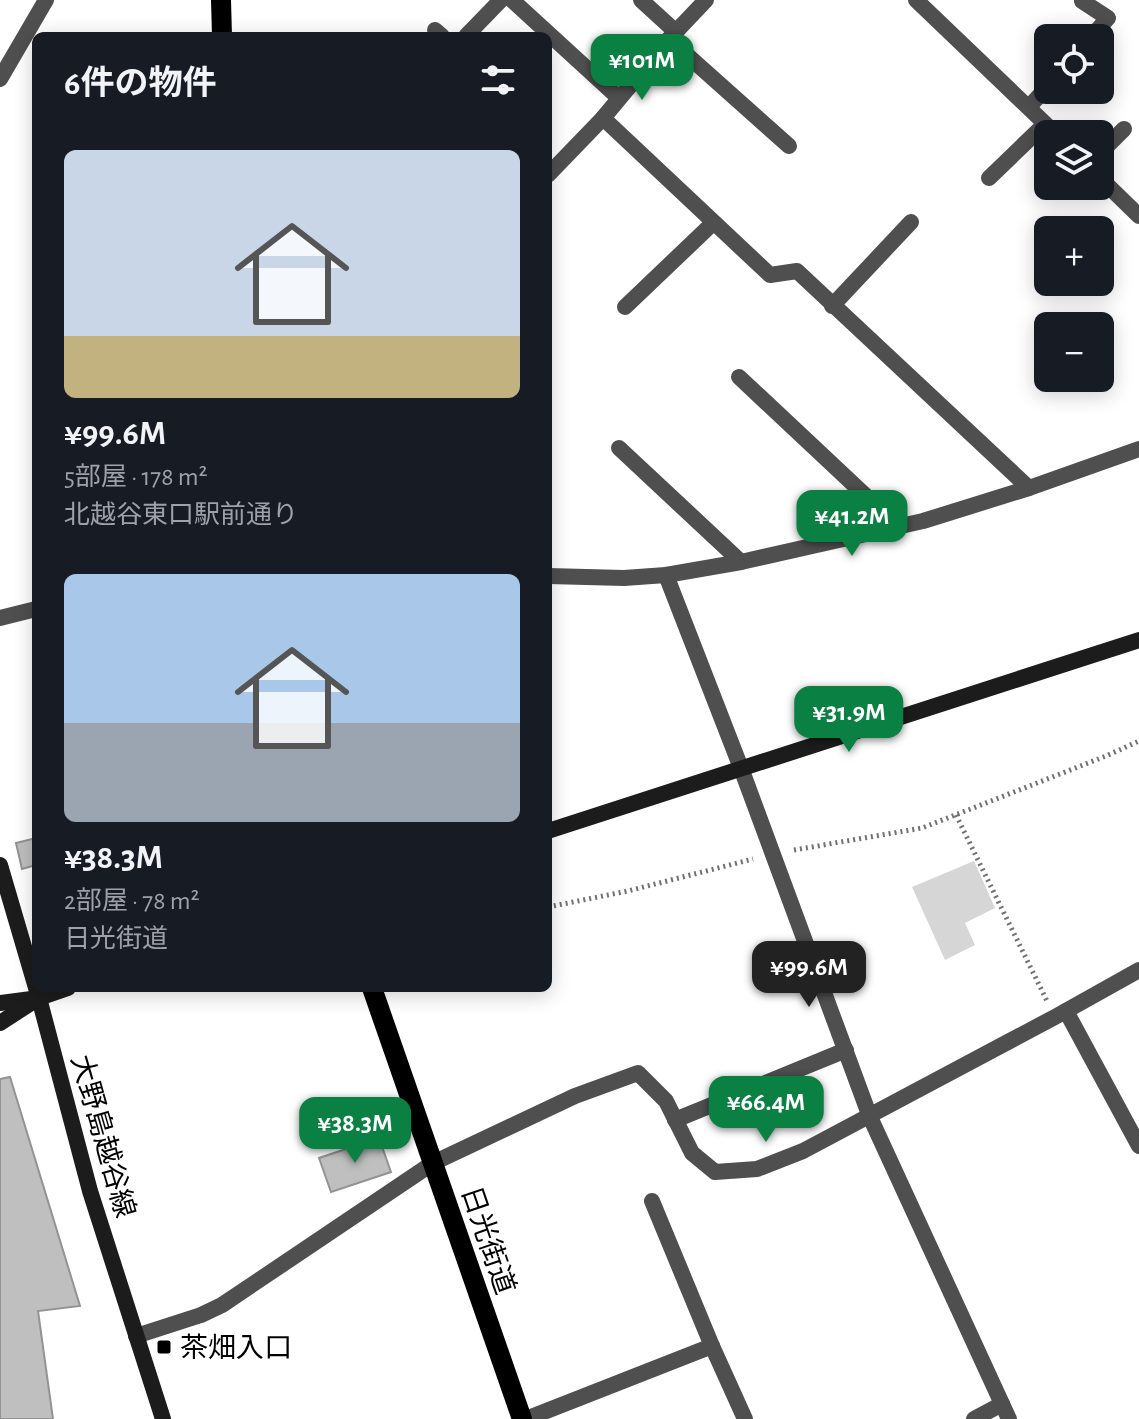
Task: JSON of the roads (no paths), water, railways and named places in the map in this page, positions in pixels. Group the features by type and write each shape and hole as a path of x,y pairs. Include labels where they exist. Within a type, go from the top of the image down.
{"main road":[{"path":"221,0 222,32"},
{"name":"日光街道","path":"373,992 524,1419"}],"street":[{"path":"0,79 46,0"},
{"path":"470,32 501,0"},
{"path":"512,0 547,32"},
{"path":"641,0 673,36 789,146"},
{"path":"552,171 603,118 706,0"},
{"path":"916,0 1041,120"},
{"path":"1082,1 1108,18 1103,24"},
{"path":"552,37 619,98"},
{"path":"1029,107 1034,101"},
{"path":"603,118 770,275 797,271 1029,488"},
{"path":"1114,139 1124,129"},
{"path":"989,178 1034,142"},
{"path":"1114,192 1139,216"},
{"path":"832,306 911,222"},
{"path":"625,307 713,223"},
{"path":"739,377 899,527"},
{"path":"619,448 741,562"},
{"path":"552,576 624,578 666,575 741,562 899,527 1029,488 1139,449"},
{"path":"666,575 870,1117 1006,1411 974,1419"},
{"path":"0,618 32,610"},
{"path":"552,830 1139,640"},
{"name":"大野島越谷線","path":"0,865 32,974"},
{"path":"136,1336 222,1305 433,1163 575,1096 638,1073 666,1101 692,1153 715,1172 757,1169 803,1151 870,1117 1139,970"},
{"name":"大野島越谷線","path":"37,992 90,1191 163,1419"},
{"path":"0,1003 39,998 56,992"},
{"path":"0,1023 39,998"},
{"path":"1061,1014 1139,1146"},
{"path":"675,1120 846,1050"},
{"path":"652,1201 745,1419"},
{"path":"524,1419 712,1346"}],"place":[{"name":"茶畑入口","path":"164,1347"}]}
